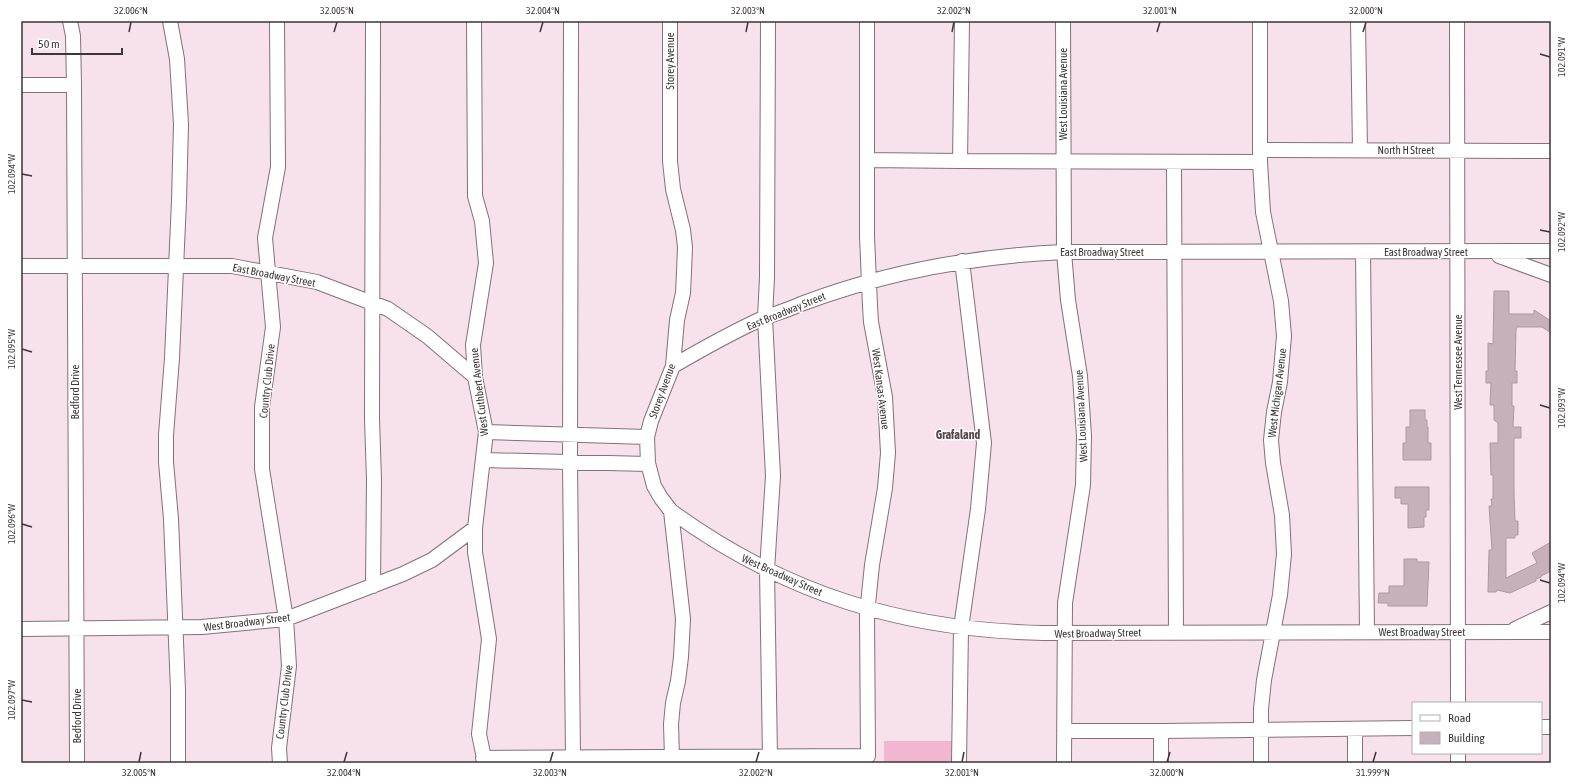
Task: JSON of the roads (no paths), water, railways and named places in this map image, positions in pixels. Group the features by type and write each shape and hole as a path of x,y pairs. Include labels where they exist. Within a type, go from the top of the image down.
{"street":[{"name":"Bedford Drive","path":"70,21 73,36 74,85 77,763"},
{"path":"170,21 177,59 181,124 172,358 166,442 176,628 178,763"},
{"name":"Country Club Drive","path":"277,21 278,167 266,238 273,327 262,407 262,469 286,619 289,666 279,748 280,763"},
{"path":"373,21 373,586"},
{"name":"West Cuthbert Avenue","path":"474,21 475,196 482,221 486,263 473,346 475,377 486,432 475,528 475,552 489,639 479,734 484,760"},
{"path":"571,21 570,462 573,758"},
{"name":"Storey Avenue","path":"670,21 670,161 673,189 683,230 685,247 682,293 677,320 673,366 653,414 647,437 648,464 654,486 671,511 683,619 681,657 671,724 672,757"},
{"path":"484,760 770,757 767,570 773,476 765,318 767,269 768,21"},
{"name":"West Kansas Avenue","path":"770,757 868,756 868,608 872,565 885,488 888,453 885,397 871,322 869,282 867,21"},
{"path":"960,161 962,21"},
{"name":"West Louisiana Avenue","path":"1063,21 1064,252 1068,300 1080,376 1084,436 1083,485 1065,603 1064,763"},
{"name":"West Michigan Avenue","path":"1260,21 1260,156 1263,212 1282,301 1284,336 1280,382 1274,412 1271,440 1273,463 1282,516 1284,554 1280,595 1264,680 1261,763"},
{"path":"1358,21 1360,150"},
{"name":"West Tennessee Avenue","path":"1457,21 1458,702"},
{"path":"21,85 74,85"},
{"name":"North H Street","path":"867,160 1174,162 1360,150 1551,151"},
{"path":"1174,162 1176,632"},
{"name":"East Broadway Street","path":"673,366 699,350 765,318 815,298 896,274 962,262 1022,254 1064,252 1551,251"},
{"path":"1363,252 1367,632"},
{"path":"1484,252 1512,260 1551,275"},
{"path":"959,763 961,628 978,509 984,443 962,262"},
{"name":"East Broadway Street","path":"21,266 232,266 317,282 388,310 427,336 475,377"},
{"path":"486,432 647,437"},
{"path":"482,460 648,464"},
{"name":"West Broadway Street","path":"671,511 707,537 745,559 816,591 868,608 910,619 961,628 998,632 1065,633 1551,632"},
{"name":"West Broadway Street","path":"21,628 176,628 286,619 403,574 432,560 475,528"},
{"path":"1509,632 1551,612"},
{"path":"1064,731 1412,728"},
{"path":"1355,729 1355,763"},
{"path":"1161,731 1161,763"}],"district":[{"name":"Grafaland","path":"958,435"}]}
